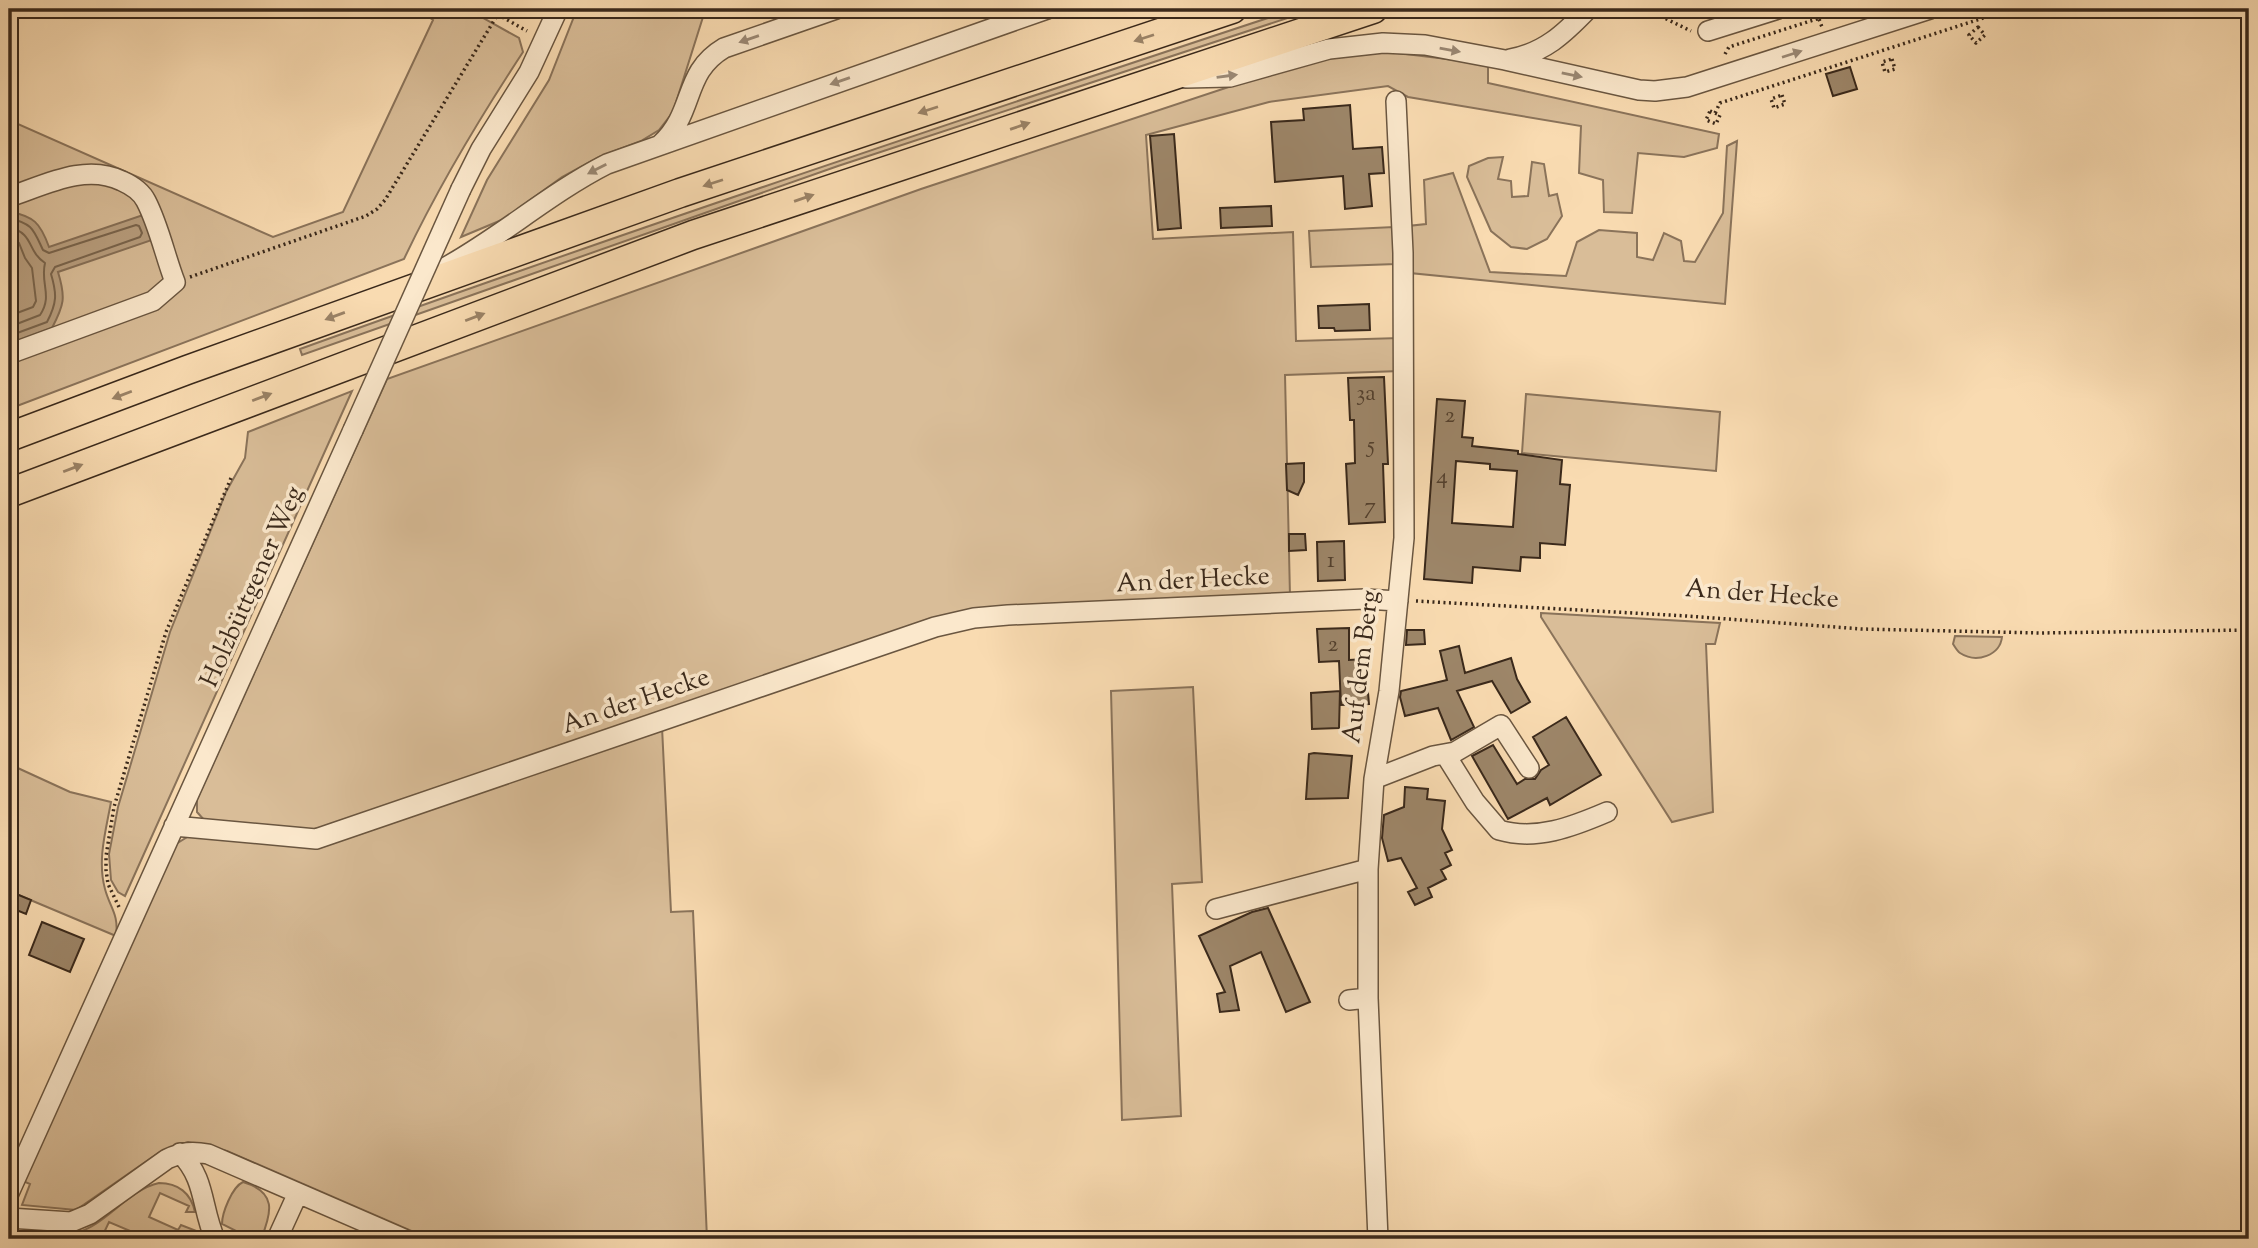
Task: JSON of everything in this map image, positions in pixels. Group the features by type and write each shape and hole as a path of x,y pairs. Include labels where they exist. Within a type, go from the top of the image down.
{"highway":[{"path":"9,437 680,193 1232,9"},
{"path":"9,493 693,235 1373,9"}],"street":[{"name":"Holzbüttgener Weg","path":"9,1194 461,189 481,149 529,72 558,9"},
{"path":"660,144 673,132 682,118 697,74 714,54 724,48 836,9"},
{"path":"1001,9 1020,18"},
{"path":"399,293 472,252 589,174 660,144 1046,9"},
{"path":"1505,60 1543,49 1563,35 1588,9"},
{"path":"1708,31 1778,9"},
{"path":"1159,79 1230,77 1329,49 1383,43 1424,45 1639,90 1671,90 1930,9"},
{"name":"Auf dem Berg","path":"1378,1239 1358,999 1374,779 1389,691 1404,538 1403,253 1396,101"},
{"path":"9,197 92,172 133,186 145,199 175,282 153,301 9,354"},
{"name":"An der Hecke","path":"174,826 316,839 935,627 974,618 1366,599 1398,600"},
{"path":"1374,779 1433,756 1464,748 1501,725 1529,768"},
{"path":"1446,754 1475,802 1499,830 1527,835 1571,827 1607,812"},
{"path":"1216,909 1368,869"},
{"path":"9,1218 51,1230 90,1214 167,1158 195,1151 208,1154 404,1239"},
{"path":"180,1153 196,1173 215,1239"},
{"path":"277,1239 298,1193"}],"path":[{"path":"488,9 544,40"},
{"path":"1724,57 1729,47 1848,9"},
{"path":"1987,17 1991,9"},
{"path":"1716,113 1720,103 2011,9"},
{"path":"175,282 354,220 377,209 498,14"},
{"path":"1969,23 1975,30"},
{"path":"1978,27 1985,35 1976,43 1969,35 1975,30 1978,27"},
{"path":"1883,51 1886,61"},
{"path":"1773,86 1776,97"},
{"path":"1782,95 1786,104 1774,108 1771,99 1776,97 1782,95"},
{"path":"129,928 108,884 106,870 114,807 166,632 231,478"},
{"name":"An der Hecke","path":"1398,600 1862,629 2040,633 2249,630"}],"shaded area":[{"path":"418,9 467,9 519,38 523,52 460,154 404,259 9,409 9,120 273,237 343,212 433,20"},
{"path":"577,9 723,9 703,17 673,112 659,130 641,141 599,157 562,177 504,219 461,237 487,180 549,80"},
{"path":"1295,9 1315,9 838,166 302,355 300,349 548,261"},
{"path":"1389,52 1488,64 1488,83 1719,134 1717,148 1684,157 1638,153 1632,213 1604,212 1603,180 1579,173 1581,126 1408,97 1388,86 1269,102 1146,135 1153,239 1293,232 1296,341 1400,338 1400,371 1285,375 1290,596 968,611 310,833 205,821 197,812 197,799 387,379 921,189 1280,70 1334,58"},
{"path":"1737,141 1725,304 1410,273 1408,226 1426,224 1424,180 1453,173 1490,272 1566,276 1577,242 1599,230 1637,233 1637,257 1653,260 1664,233 1681,241 1684,261 1695,262 1723,213 1727,146"},
{"path":"1503,157 1498,179 1511,181 1512,197 1528,196 1532,162 1544,164 1549,196 1557,194 1562,216 1547,239 1527,249 1511,247 1491,231 1467,177 1469,166 1488,158"},
{"path":"1394,227 1396,264 1311,267 1309,231"},
{"path":"352,391 125,896 118,892 111,880 109,854 118,807 170,632 226,492 245,458 248,432"},
{"path":"1526,394 1720,412 1716,471 1522,453"},
{"path":"1541,613 1720,623 1715,644 1706,644 1713,812 1672,822 1541,617"},
{"path":"1955,636 2002,637 1997,649 1992,653 1973,658 1958,651 1953,644"},
{"path":"1193,687 1202,882 1172,884 1181,1116 1122,1120 1111,691"},
{"path":"662,727 671,912 693,911 707,1239 441,1239 423,1236 227,1151 188,1142 160,1152 76,1210 22,1205 30,1184 23,1181 176,844 189,836 297,845"},
{"path":"9,764 70,792 111,802 102,867 105,889 115,916 116,936 9,891"},
{"path":"243,1182 262,1191 267,1197 268,1220 261,1239 252,1239 222,1224 228,1201"},
{"path":"159,1183 183,1190 195,1212 186,1212 189,1206 160,1193 149,1217 178,1230 181,1225 199,1232 201,1239 149,1239 109,1222 101,1239 59,1239 63,1235 89,1228 134,1194"}],"water":[{"path":"9,211 35,222 49,247 143,215 152,240 58,272 62,301 52,328 9,344"}],"building":[{"path":"1850,67 1857,89 1833,96 1826,74"},
{"path":"1350,105 1353,149 1382,147 1384,173 1369,174 1372,206 1345,209 1343,176 1275,182 1271,122 1304,120 1303,109"},
{"path":"1174,134 1181,228 1158,230 1150,136"},
{"path":"1271,206 1272,226 1221,228 1220,208"},
{"path":"1369,304 1370,330 1335,331 1334,328 1319,328 1318,306"},
{"path":"1384,377 1388,464 1383,464 1385,522 1349,524 1346,464 1355,463 1354,420 1350,420 1348,378"},
{"path":"1437,399 1465,401 1462,437 1473,438 1472,446 1518,451 1518,454 1562,460 1560,484 1570,485 1565,545 1540,543 1540,558 1521,557 1520,571 1473,567 1472,583 1424,579","holes":["1456,461 1490,464 1490,469 1517,471 1513,527 1452,523"]},
{"path":"1304,463 1304,482 1298,495 1287,490 1286,464"},
{"path":"1289,534 1305,534 1306,550 1289,551"},
{"path":"1344,541 1345,580 1318,581 1317,542"},
{"path":"1349,628 1349,660 1365,659 1369,704 1341,705 1339,661 1319,662 1317,629"},
{"path":"1407,630 1424,630 1425,644 1406,645"},
{"path":"1459,646 1465,673 1511,658 1517,679 1530,702 1511,713 1492,681 1457,691 1474,727 1451,740 1438,708 1405,716 1400,697 1401,691 1447,680 1440,651"},
{"path":"1340,691 1339,728 1312,729 1311,693"},
{"path":"1566,717 1601,775 1550,805 1547,798 1508,819 1472,756 1493,745 1517,784 1525,779 1535,779 1541,770 1549,765 1533,737"},
{"path":"1309,754 1352,756 1348,798 1306,799"},
{"path":"1405,787 1428,789 1427,799 1445,801 1442,829 1452,850 1445,853 1451,865 1441,870 1446,879 1428,888 1432,897 1415,905 1408,892 1417,888 1401,858 1388,861 1382,838 1384,815 1404,807"},
{"path":"9,891 31,900 26,914 9,907"},
{"path":"1268,908 1310,1002 1286,1012 1261,952 1230,966 1239,1010 1220,1012 1217,994 1225,992 1199,936 1252,912"},
{"path":"42,922 84,939 70,972 29,955"}]}
